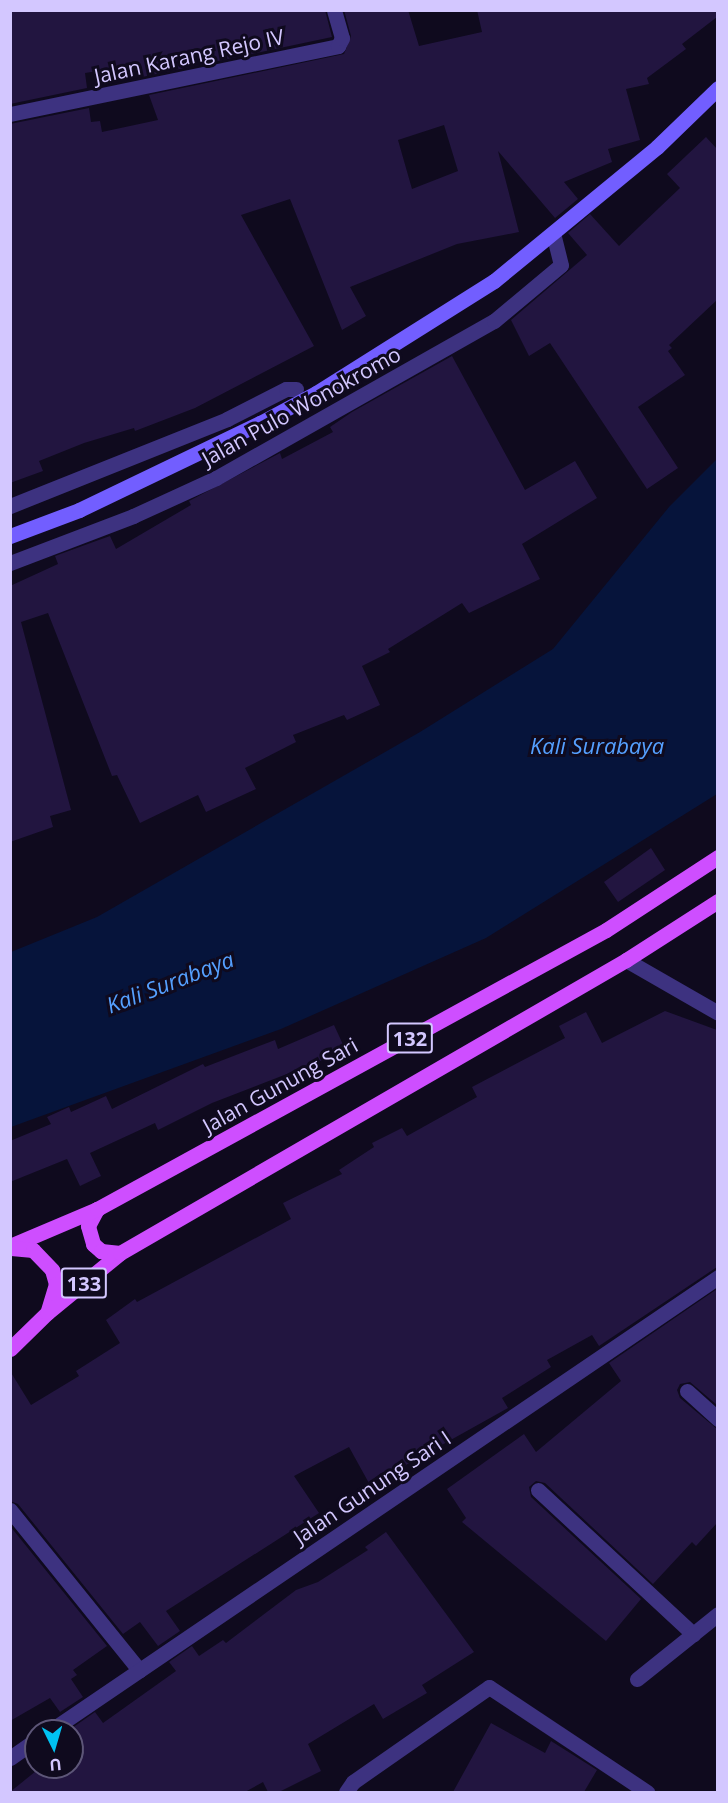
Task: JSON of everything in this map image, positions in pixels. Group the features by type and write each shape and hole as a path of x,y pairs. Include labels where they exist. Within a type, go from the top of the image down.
{"main road":[{"name":"Jalan Pulo Wonokromo","path":"10,536 79,510 316,393 494,281 657,147 717,88"},
{"name":"Jalan Gunung Sari","path":"10,1247 97,1209 606,930 717,857"},
{"name":"132","path":"120,1253 626,960 717,901"},
{"path":"97,1209 88,1226 93,1244 101,1251 120,1253"},
{"path":"10,1247 33,1250 52,1270 54,1298 47,1313"},
{"name":"133","path":"10,1348 47,1313 120,1253"}],"street":[{"name":"Jalan Karang Rejo IV","path":"10,114 338,46 342,38 334,10"},
{"name":"Jalan Pulo Wonokromo","path":"10,563 134,516 216,478 494,321 561,265 553,233"},
{"name":"Jalan Pulo Wonokromo","path":"10,506 227,419 286,389 296,389"},
{"path":"626,960 717,1012"},
{"name":"Jalan Gunung Sari I","path":"68,1719 717,1277"},
{"path":"687,1391 717,1419"},
{"path":"538,1490 693,1634"},
{"path":"10,1510 139,1670"},
{"path":"637,1679 717,1614"},
{"path":"346,1792 353,1782 489,1687 647,1792"},
{"path":"10,1758 24,1748"}],"water":[{"name":"Kali Surabaya","path":"717,459 717,794 486,938 281,1029 11,1127 11,952 97,917 420,732 553,649 669,507"}],"building":[{"path":"10,10 325,10 332,37 142,77 137,65 85,73 87,88 10,104"},
{"path":"344,10 408,10 419,46 482,32 477,10 717,10 717,17 682,44 686,49 647,78 649,84 626,89 640,140 608,149 612,162 564,182 578,199 555,218 498,151 519,232 457,244 350,287 366,316 342,330 290,199 241,215 314,346 195,408 135,431 134,428 84,443 39,461 43,471 10,483 10,124 89,108 91,122 100,121 102,132 158,120 149,95 344,54 351,36","holes":["444,125 458,171 412,189 398,140"]},
{"path":"706,137 717,149 717,300 669,345 672,348 668,351 685,375 638,407 678,468 647,489 550,343 529,356 511,320 587,255 568,233 590,214 619,246 680,188 667,174"},
{"path":"452,356 525,490 575,461 597,498 522,544 540,579 469,613 462,603 388,649 390,652 362,666 380,705 347,720 344,715 293,735 296,742 245,768 256,789 206,812 198,795 140,823 117,775 112,776 48,613 21,622 71,810 50,816 53,827 10,842 10,586 58,564 55,556 110,536 116,549 191,505 189,501 280,453 282,459 333,432 330,427 352,412"},
{"path":"651,848 665,870 618,902 604,882"},
{"path":"665,1011 717,1030 717,1267 599,1346 592,1335 547,1360 551,1367 502,1398 508,1408 370,1485 349,1447 294,1476 319,1513 166,1611 180,1631 158,1646 140,1622 123,1634 18,1504 10,1501 10,1371 31,1405 79,1376 76,1371 120,1343 106,1320 135,1299 137,1302 291,1219 283,1203 342,1174 339,1170 374,1147 372,1143 402,1128 407,1136 477,1097 472,1087 565,1038 559,1026 586,1012 602,1043"},
{"path":"334,1025 346,1051 212,1103 158,1130 155,1123 90,1153 101,1176 80,1186 67,1159 10,1182 10,1141 51,1124 47,1117 69,1107 71,1112 106,1096 112,1109 203,1064 205,1067 275,1040 278,1049"},
{"path":"717,1289 717,1405 690,1382 680,1384 677,1390 680,1398 717,1429 717,1523 696,1546 692,1542 653,1584 545,1483 536,1481 529,1487 531,1497 641,1599 606,1641 462,1522 466,1518 447,1489 524,1434 536,1452 621,1381 609,1363"},
{"path":"10,1526 107,1646 73,1670 77,1675 71,1679 83,1697 60,1712 50,1698 10,1721"},
{"path":"386,1532 474,1652 422,1685 427,1693 383,1719 374,1704 308,1744 321,1771 279,1792 268,1792 263,1782 245,1792 10,1792 26,1779 84,1779 84,1720 95,1712 103,1723 176,1671 169,1662 192,1646 199,1656 223,1640 226,1643 296,1590 318,1582 368,1550 365,1547"},
{"path":"491,1723 545,1753 551,1741 597,1770 584,1792 453,1792"}]}
